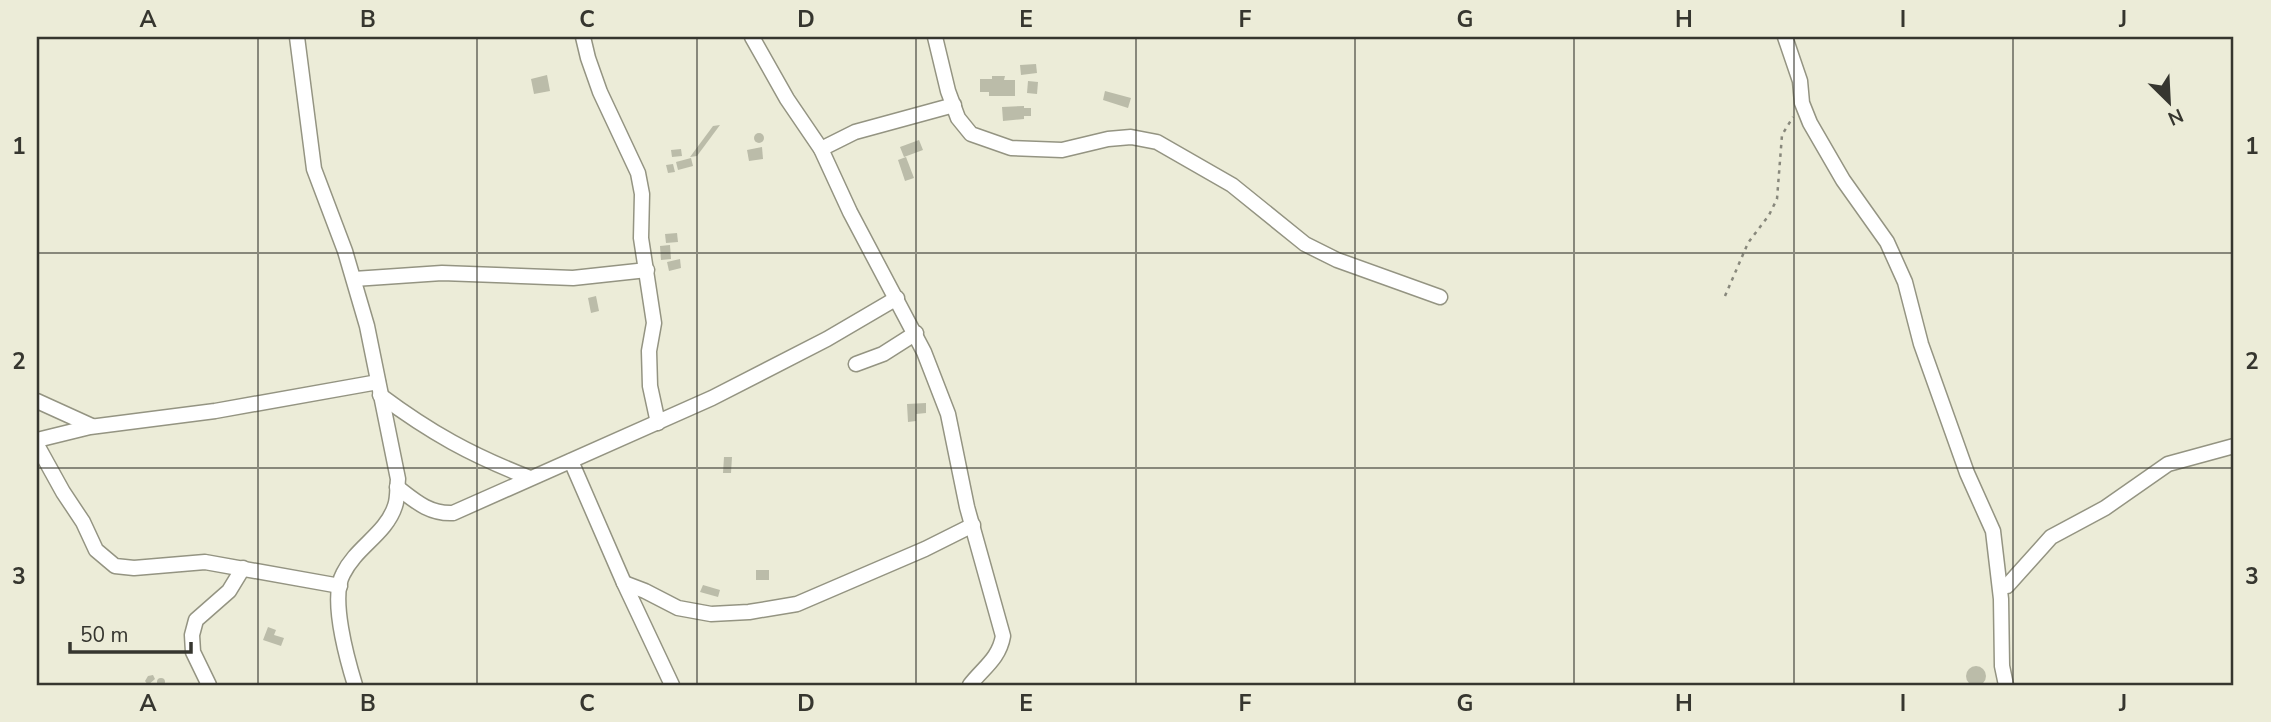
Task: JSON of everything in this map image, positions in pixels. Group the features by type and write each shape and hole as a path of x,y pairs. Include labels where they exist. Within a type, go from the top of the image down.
{"street":[{"path":"296,37 314,169 368,326 398,479 397,503 388,523 359,551 342,575 337,602 355,685"},
{"path":"583,37 600,92 638,173 642,194 641,238 654,323 649,351 650,386 658,423"},
{"path":"752,37 787,99 821,149 850,212 916,334 948,414 973,525 1003,636 1001,650 970,685"},
{"path":"935,37 958,118 971,134 1010,148 1062,150 1108,139 1131,137 1157,142 1233,185 1305,244 1337,260 1440,297"},
{"path":"1785,37 1800,81 1802,103 1810,123 1843,180 1887,242 1905,282 1922,344 1967,473 1993,531 2001,600 2002,666 2006,685"},
{"path":"821,149 855,132 954,105"},
{"path":"354,279 442,273 573,278 647,270"},
{"path":"397,487 418,504 438,514 453,513 712,398 815,345 897,298"},
{"path":"856,364 883,354 916,334"},
{"path":"37,440 93,426 379,388"},
{"path":"379,388 410,417 466,452 530,478"},
{"path":"37,401 93,426"},
{"path":"37,445 83,522 96,550 115,566 134,568 205,562 340,586"},
{"path":"2007,586 2051,537 2105,508 2168,464 2234,446"},
{"path":"570,461 673,685"},
{"path":"624,583 677,608 711,614 749,612 797,604 925,549 973,525"},
{"path":"209,685 193,652 192,635 196,620 229,590 243,568"}],"path":[{"path":"1725,296 1748,243 1769,215 1777,199 1782,135 1802,103"}],"building":[{"path":"1036,64 1037,73 1021,75 1020,65"},
{"path":"547,75 550,91 534,94 531,79"},
{"path":"992,76 1005,76 1004,80 1015,80 1015,96 989,96 989,92 980,92 980,79 992,79"},
{"path":"1028,81 1038,82 1037,94 1027,93"},
{"path":"1105,91 1131,98 1128,108 1103,100"},
{"path":"1002,107 1031,108 1031,116 1003,121"},
{"path":"720,125 697,156 690,157 713,126"},
{"path":"759,133 763,134 763,142 759,143 755,142 754,138 755,134"},
{"path":"919,140 923,150 904,157 900,147"},
{"path":"762,147 763,159 749,161 747,150"},
{"path":"681,149 682,156 672,157 671,150"},
{"path":"906,157 914,178 905,181 898,160"},
{"path":"691,158 693,166 678,170 676,162"},
{"path":"673,164 675,172 668,173 666,165"},
{"path":"677,233 678,242 666,243 665,234"},
{"path":"670,245 671,259 661,260 660,246"},
{"path":"680,259 681,268 669,271 667,262"},
{"path":"596,296 599,311 591,313 588,298"},
{"path":"926,403 926,413 916,414 916,421 908,422 907,404"},
{"path":"724,457 732,457 731,473 723,473"},
{"path":"756,570 769,570 769,580 756,580"},
{"path":"703,585 720,590 718,597 700,592"},
{"path":"268,627 276,630 274,635 284,638 281,646 263,640"},
{"path":"1976,666 1983,669 1986,676 1983,683 1976,686 1969,683 1966,676 1969,669"},
{"path":"153,675 155,679 148,685 145,681 148,676"},
{"path":"161,678 165,682 161,686 157,682"}]}
